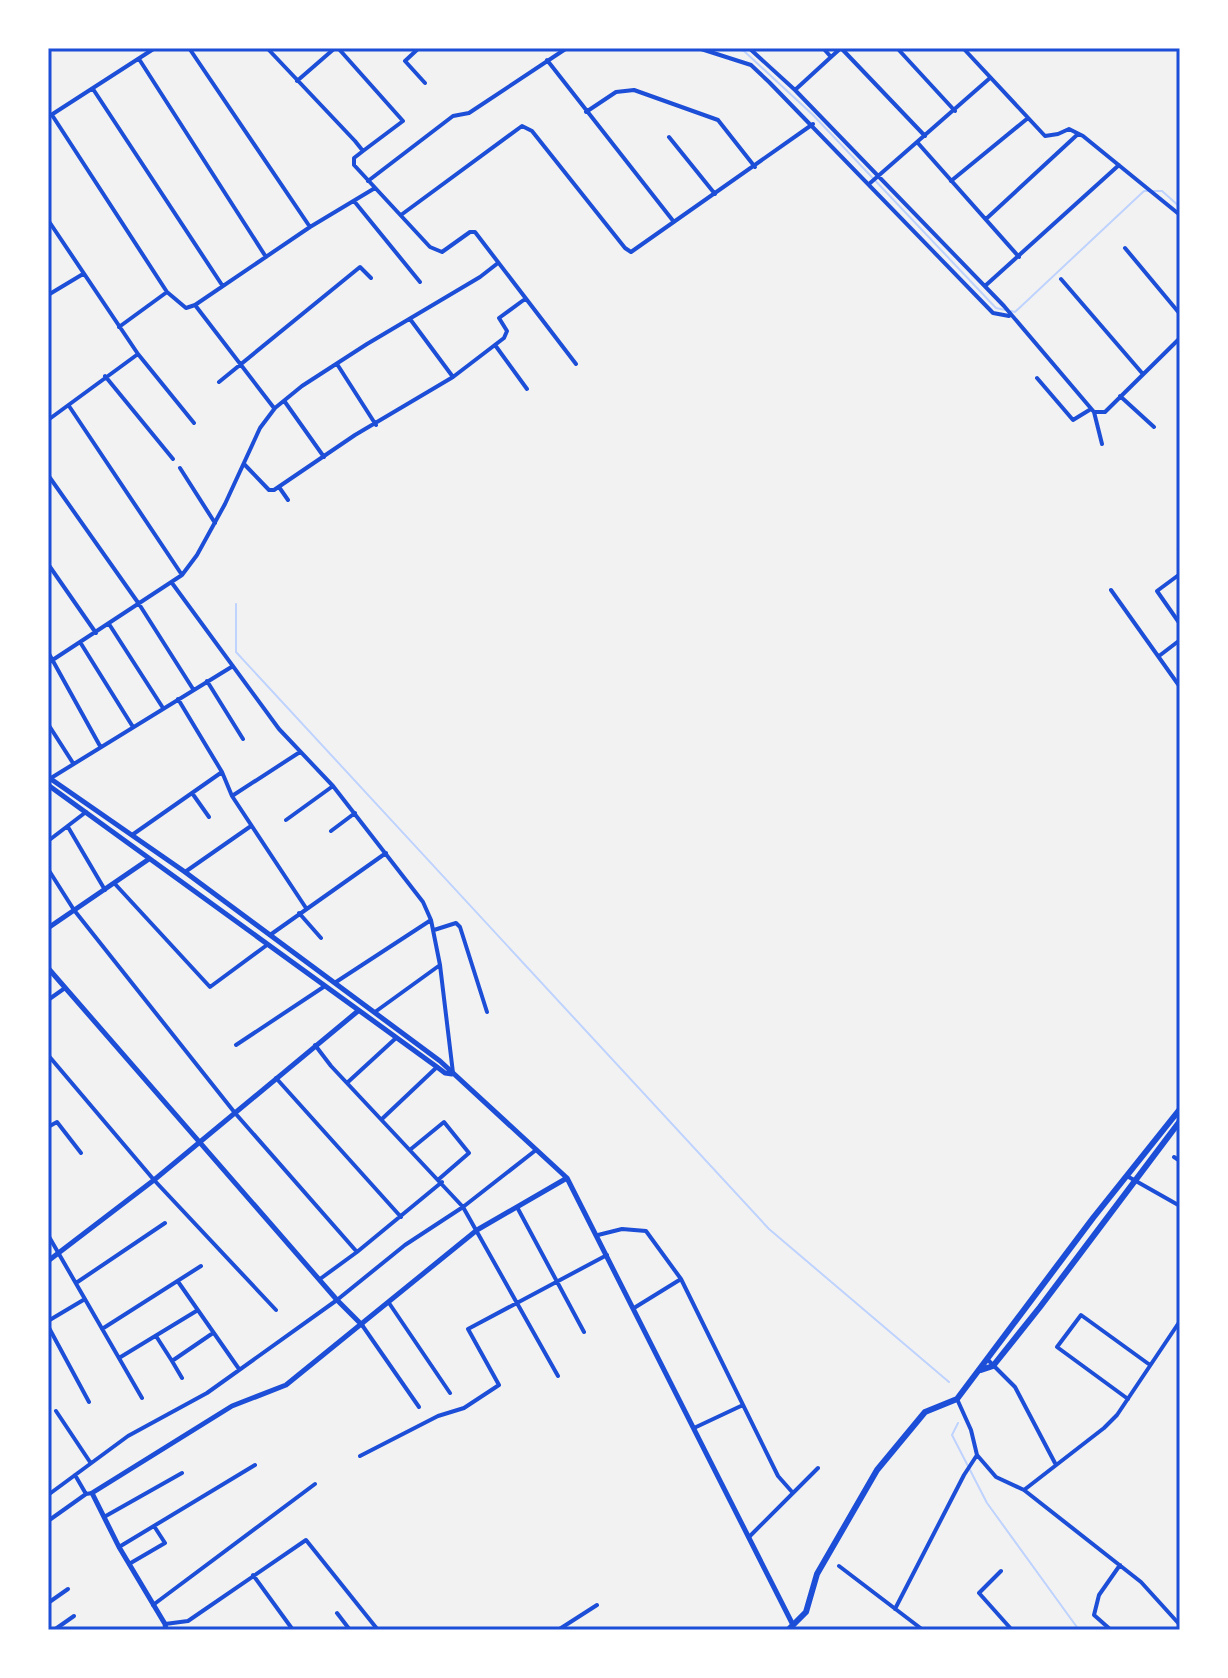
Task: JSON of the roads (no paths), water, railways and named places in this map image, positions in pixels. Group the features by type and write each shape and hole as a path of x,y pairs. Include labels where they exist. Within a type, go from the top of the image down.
{"main road":[{"path":"790,1627 806,1612 817,1574 877,1470 925,1412 957,1399 1180,1109"},
{"path":"978,1372 993,1366 1180,1121"}],"street":[{"path":"155,48 50,116 167,292 179,305 186,308 195,305 310,227 375,188"},
{"path":"189,48 310,227"},
{"path":"267,48 363,151"},
{"path":"297,81 336,48 403,121 352,160 430,247 439,252 470,232 475,232 576,364"},
{"path":"419,48 405,61 425,83"},
{"path":"368,181 453,116 469,113 567,48"},
{"path":"698,48 751,65 813,124 993,313 1009,314"},
{"path":"749,48 821,116 1004,306 1092,410 1102,444"},
{"path":"823,48 831,57"},
{"path":"795,90 841,48 925,136"},
{"path":"897,48 955,111"},
{"path":"963,48 1045,136 1069,129 1079,134 1180,215"},
{"path":"139,59 266,257"},
{"path":"547,60 674,223"},
{"path":"870,184 990,78"},
{"path":"93,89 222,285"},
{"path":"586,112 616,92 634,90 718,120 755,167"},
{"path":"951,181 1028,118"},
{"path":"401,215 522,126 532,131 631,252 813,124"},
{"path":"986,219 1079,134"},
{"path":"669,137 715,194"},
{"path":"917,142 1020,257"},
{"path":"985,286 1119,165"},
{"path":"354,201 420,282"},
{"path":"48,220 138,354 194,423"},
{"path":"48,234 54,230"},
{"path":"1125,248 1180,314"},
{"path":"50,661 182,575 215,523 260,428 275,408 302,386 498,263"},
{"path":"219,382 360,267 371,278"},
{"path":"48,295 83,274"},
{"path":"1061,279 1142,373"},
{"path":"119,327 167,292"},
{"path":"243,463 269,490 279,487 453,377 495,345 506,335 499,318 525,299"},
{"path":"195,305 275,408"},
{"path":"410,319 453,377"},
{"path":"1037,378 1071,419 1075,420 1092,410 1105,412 1180,338"},
{"path":"495,345 527,389"},
{"path":"48,420 138,354"},
{"path":"337,364 376,425"},
{"path":"105,376 173,459"},
{"path":"1120,396 1154,427"},
{"path":"285,402 324,457"},
{"path":"69,406 182,575"},
{"path":"180,468 215,523"},
{"path":"48,475 139,604 193,689"},
{"path":"279,487 288,500"},
{"path":"48,564 96,633"},
{"path":"1180,574 1157,591 1180,624"},
{"path":"172,583 279,729 333,786 417,893 434,930 453,1074"},
{"path":"1111,590 1180,687"},
{"path":"109,624 163,708"},
{"path":"1159,656 1180,640"},
{"path":"80,642 133,727"},
{"path":"48,652 50,661 100,746"},
{"path":"49,780 233,666"},
{"path":"207,681 243,739"},
{"path":"178,699 222,772 232,796 306,908"},
{"path":"48,724 73,764"},
{"path":"232,796 300,752"},
{"path":"132,835 222,772"},
{"path":"49,780 86,812 267,945 445,1073 453,1074"},
{"path":"49,780 185,872 448,1068 567,1178 749,1537 790,1627"},
{"path":"286,820 333,786"},
{"path":"192,793 209,817"},
{"path":"48,841 86,812"},
{"path":"331,831 355,813"},
{"path":"185,872 251,826"},
{"path":"68,827 105,890"},
{"path":"270,935 386,853"},
{"path":"48,928 149,859"},
{"path":"48,869 74,910 235,1113 357,1252"},
{"path":"115,884 210,987 267,945"},
{"path":"299,913 321,938"},
{"path":"336,982 431,920"},
{"path":"434,930 456,923 460,927 487,1012"},
{"path":"375,1012 440,965"},
{"path":"48,968 198,1143 362,1325 419,1407"},
{"path":"236,1045 325,986"},
{"path":"48,1000 65,988"},
{"path":"48,1261 60,1255 154,1180 358,1010"},
{"path":"347,1082 396,1038"},
{"path":"315,1045 463,1207 558,1376"},
{"path":"48,1055 154,1180 276,1310"},
{"path":"382,1119 437,1067"},
{"path":"276,1078 401,1217"},
{"path":"48,1127 57,1122 81,1153"},
{"path":"320,1279 401,1217 469,1153 444,1122 411,1149"},
{"path":"48,1495 128,1436 207,1393 337,1300 405,1245 463,1207 536,1150"},
{"path":"1174,1157 1180,1161"},
{"path":"1127,1176 1180,1206"},
{"path":"48,1521 232,1406 286,1385 477,1230 567,1178"},
{"path":"516,1206 584,1332"},
{"path":"76,1283 165,1223"},
{"path":"598,1235 622,1229 646,1231 681,1279 778,1476 793,1493"},
{"path":"48,1235 142,1398"},
{"path":"360,1456 438,1416 464,1408 499,1385 468,1329 607,1255"},
{"path":"102,1329 179,1283 201,1266"},
{"path":"634,1308 681,1279"},
{"path":"179,1283 239,1369"},
{"path":"85,1299 48,1323 89,1402"},
{"path":"388,1301 450,1393"},
{"path":"119,1358 198,1310"},
{"path":"1128,1400 1057,1347 1081,1315 1150,1365"},
{"path":"1024,1490 1117,1415 1180,1321"},
{"path":"172,1361 213,1333"},
{"path":"156,1336 182,1378"},
{"path":"987,1359 1015,1387 1056,1465"},
{"path":"957,1399 971,1430 977,1455 996,1477 1024,1490 1120,1565 1141,1582 1180,1625"},
{"path":"694,1428 743,1405"},
{"path":"56,1411 90,1462"},
{"path":"895,1609 977,1455"},
{"path":"119,1547 255,1465"},
{"path":"749,1537 818,1468"},
{"path":"104,1517 182,1473"},
{"path":"74,1475 104,1517 165,1627 188,1621 306,1540 378,1630"},
{"path":"153,1605 315,1484"},
{"path":"129,1564 165,1543 154,1526"},
{"path":"1111,1630 1094,1615 1099,1595 1120,1565"},
{"path":"839,1566 923,1630"},
{"path":"1001,1571 979,1593 1012,1630"},
{"path":"253,1575 293,1630"},
{"path":"48,1603 68,1589"},
{"path":"558,1630 597,1605"},
{"path":"337,1613 350,1630"},
{"path":"54,1630 74,1616"}],"waterway":[{"path":"734,48 744,51 813,115 996,308 1005,310"},
{"path":"1011,311 1015,312 1144,191 1162,191 1180,207"},
{"path":"236,604 236,652 769,1229 949,1382"},
{"path":"958,1423 952,1435 987,1503 1079,1630"}]}
